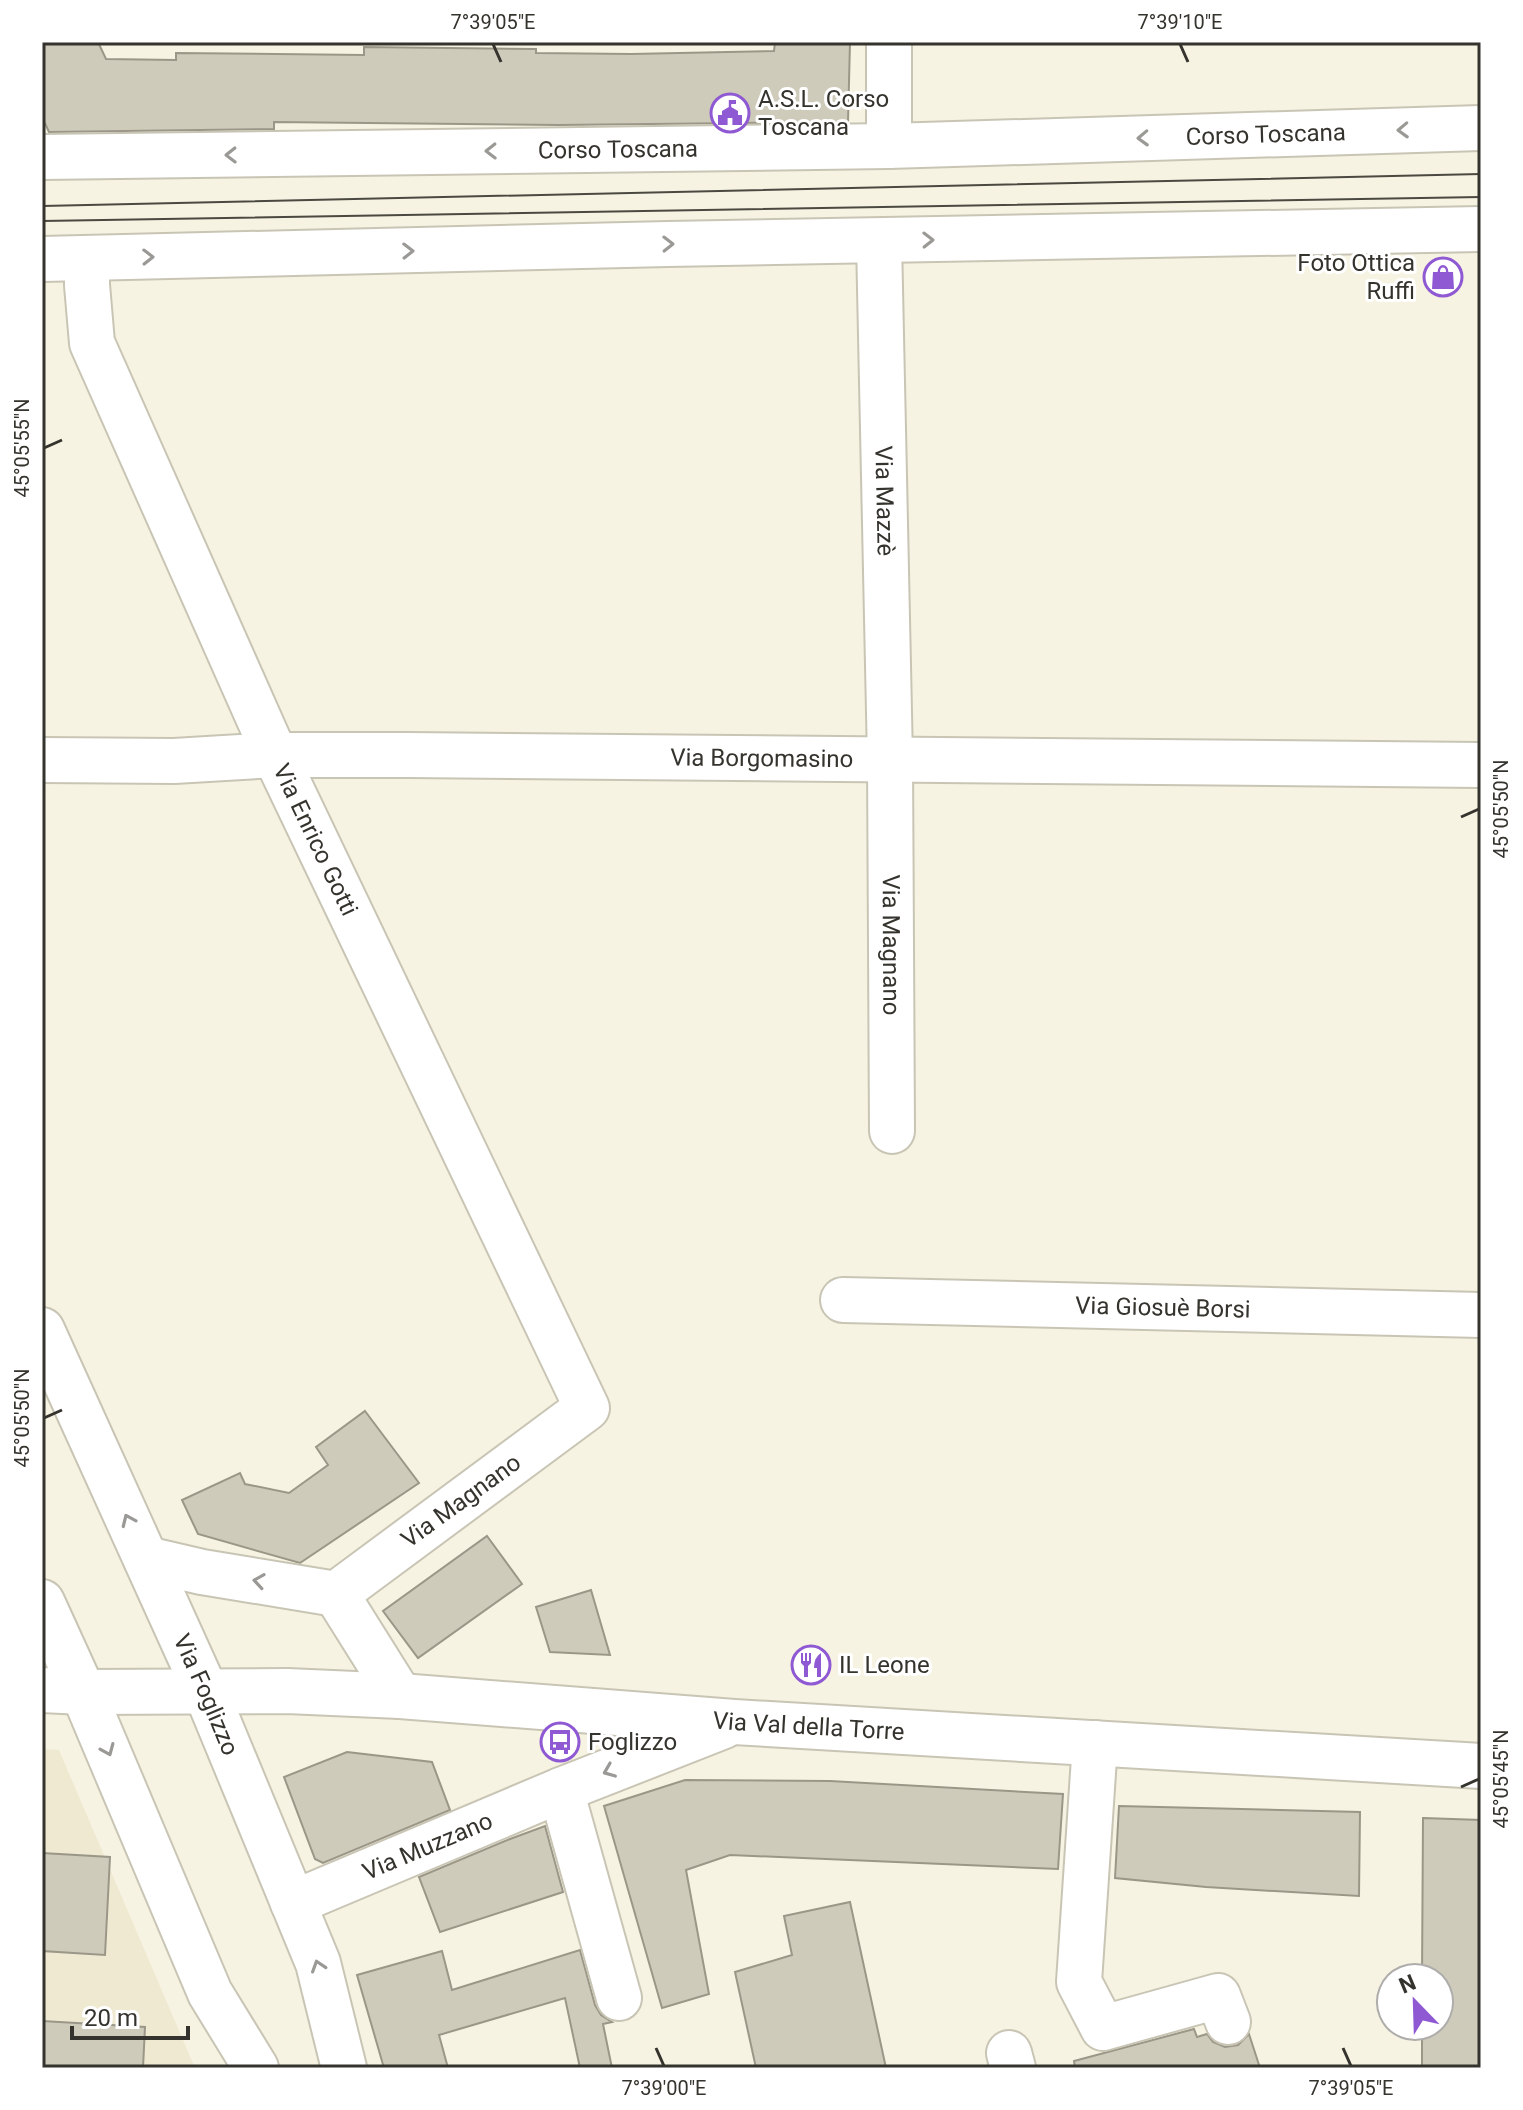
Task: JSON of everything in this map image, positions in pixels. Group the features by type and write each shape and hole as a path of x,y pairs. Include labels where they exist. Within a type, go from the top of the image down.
{"street":[{"path":"889,42 889,146"},
{"name":"Corso Toscana","path":"42,157 889,146 1481,128"},
{"path":"42,259 1481,229"},
{"name":"Via Mazzè","path":"879,241 890,759"},
{"name":"Via Enrico Gotti","path":"87,258 92,343 275,755 587,1408"},
{"name":"Via Borgomasino","path":"42,760 174,761 275,755 1481,765"},
{"name":"Via Magnano","path":"890,759 892,1131"},
{"name":"Via Giosuè Borsi","path":"843,1300 1481,1315"},
{"name":"Via Foglizzo","path":"42,1330 206,1692 318,1963 344,2068"},
{"name":"Via Magnano","path":"336,1594 587,1408"},
{"path":"146,1559 202,1572 336,1594 400,1696"},
{"path":"42,1602 62,1691 210,1993 256,2068"},
{"name":"Via Val della Torre","path":"62,1691 287,1691 400,1696 734,1722 1481,1766"},
{"name":"Via Muzzano","path":"293,1903 561,1790 734,1722"},
{"path":"1095,1743 1079,1982 1103,2028 1218,1996 1228,2022"},
{"path":"561,1790 619,1998"}],"shaded area":[{"path":"42,1749 59,1750 195,2068 42,2068"}],"building":[{"path":"42,42 98,42 106,59 176,60 176,53 364,55 364,47 536,49 536,53 631,54 774,51 775,42 850,42 848,122 558,125 274,122 274,129 49,132 42,117"},
{"path":"365,1411 419,1483 300,1563 198,1534 182,1500 240,1473 245,1484 289,1493 328,1465 316,1447"},
{"path":"487,1536 522,1584 418,1658 383,1611"},
{"path":"591,1590 610,1655 550,1652 536,1607"},
{"path":"347,1752 432,1762 450,1810 323,1863 315,1859 284,1777"},
{"path":"685,1780 830,1781 1063,1794 1058,1869 730,1855 686,1870 709,1994 662,2008 604,1806"},
{"path":"1119,1806 1360,1812 1359,1896 1115,1878"},
{"path":"1423,1818 1481,1820 1481,2068 1422,2068 1422,2042 1455,2042 1455,1962 1422,1962"},
{"path":"545,1826 563,1892 440,1932 419,1877"},
{"path":"42,1853 110,1857 105,1955 42,1951"},
{"path":"850,1902 886,2068 756,2068 735,1972 792,1955 784,1916"},
{"path":"580,1950 595,2005 601,2015 612,2022 603,2024 612,2068 580,2068 565,1998 439,2035 448,2068 384,2068 357,1975 442,1951 452,1990"},
{"path":"42,2021 145,2027 143,2068 42,2068"},
{"path":"1194,2029 1197,2037 1207,2034 1213,2042 1225,2047 1238,2045 1249,2034 1260,2068 1075,2068 1074,2061"}],"tram line":[{"path":"42,206 1481,174"},
{"path":"42,221 1481,197"}],"place":[{"name":"A.S.L. Corso Toscana","path":"730,113"},
{"name":"Foto Ottica Ruffi","path":"1443,277"},
{"name":"IL Leone","path":"811,1665"},
{"name":"Foglizzo","path":"560,1742"}]}
